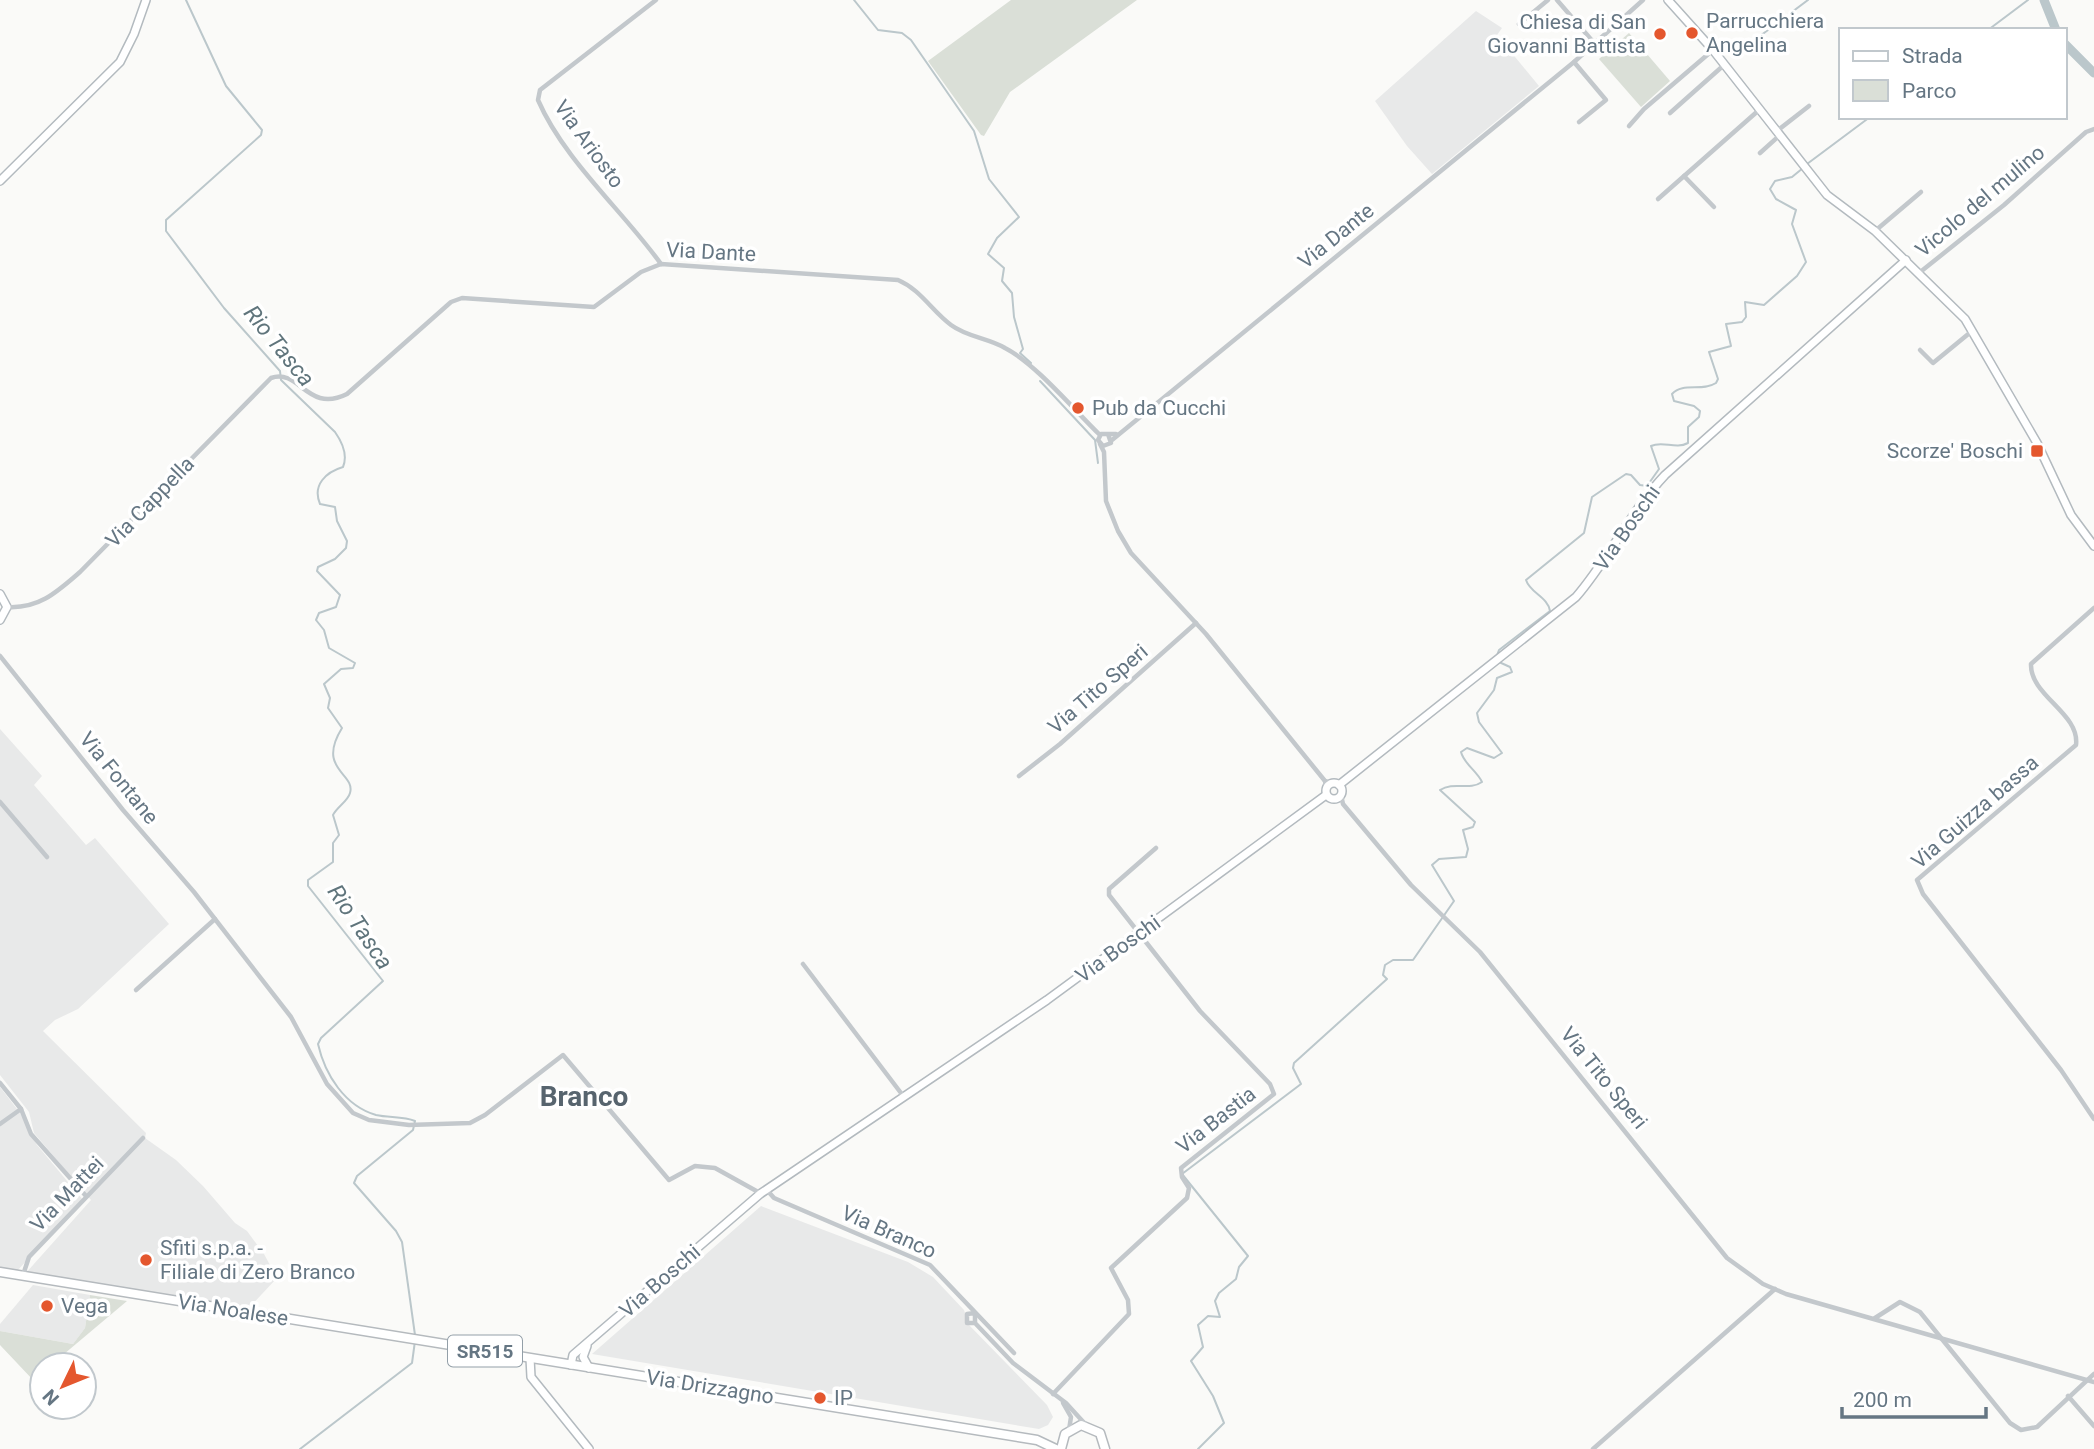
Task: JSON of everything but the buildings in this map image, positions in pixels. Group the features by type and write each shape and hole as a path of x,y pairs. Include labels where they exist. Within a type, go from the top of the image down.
{"main road":[{"name":"Via Noalese","path":"0,1272 383,1334"},
{"name":"Via Drizzagno","path":"383,1334 1037,1440 1058,1449"},
{"name":"Via Drizzagno","path":"1037,1440 1087,1426"},
{"path":"1087,1426 1100,1433 1104,1444 1114,1449"},
{"path":"1058,1449 1067,1432"}],"street":[{"path":"0,181 120,62 146,0"},
{"name":"Via Ariosto","path":"656,0 573,62 540,90 538,100 583,170 635,227 661,264"},
{"path":"1519,24 1548,0"},
{"path":"1557,0 1595,44"},
{"name":"Via Dante","path":"1110,442 1574,62 1643,0"},
{"path":"1668,0 1713,50 1835,203 1875,231 1956,307 2037,443 2071,515 2094,545"},
{"path":"1629,126 1713,50"},
{"path":"1574,62 1606,100 1579,122"},
{"path":"1670,113 1724,65"},
{"path":"1760,153 1809,106"},
{"path":"1658,199 1759,110"},
{"name":"Vicolo del mulino","path":"1919,273 2004,205 2086,132 2094,129"},
{"path":"1684,176 1714,207"},
{"path":"1875,231 1922,192"},
{"name":"Via Boschi","path":"570,1365 763,1191 905,1097 1138,935 1329,786 1503,658 1576,597 1594,577 1639,505 1665,475 1906,260"},
{"name":"Via Dante","path":"281,377 313,397 334,400 347,394 451,302 461,298 594,307 641,272 661,264 898,279 913,286 955,328 1005,347 1021,358 1100,435"},
{"path":"1920,350 1933,363 1972,330"},
{"name":"Via Cappella","path":"7,607 32,606 61,589 144,509 268,380 281,377"},
{"path":"1104,452 1110,442 1108,433"},
{"path":"1117,435 1100,435 1100,444 1104,452 1107,501 1118,531 1146,570 1196,623 1340,800"},
{"path":"1100,444 1110,442"},
{"path":"0,594 7,607 0,620"},
{"name":"Via Guizza bassa","path":"2094,608 2031,664 2033,677 2074,729 2076,745 1917,880 1923,894 2061,1070 2094,1119"},
{"name":"Via Tito Speri","path":"1019,776 1060,744 1196,623"},
{"name":"Via Fontane","path":"0,656 215,919 304,1036"},
{"path":"0,669 5,664"},
{"path":"1329,786 1340,800"},
{"name":"Via Tito Speri","path":"1340,800 1411,885 1480,952 1727,1258 1741,1271 1775,1289 2094,1382"},
{"path":"0,802 47,858"},
{"path":"1138,935 1114,903 1109,890 1156,848"},
{"path":"136,990 215,919"},
{"name":"Via Bastia","path":"1053,1394 1129,1314 1128,1300 1111,1268 1187,1198 1189,1188 1182,1177 1181,1168 1274,1094 1270,1084 1200,1012 1138,935"},
{"path":"803,964 905,1097"},
{"name":"Via Branco","path":"304,1036 327,1084 353,1113 369,1120 420,1126 455,1126 478,1120 563,1055 669,1180 695,1166 715,1168 785,1203 930,1265 1014,1353"},
{"path":"0,1083 20,1109 32,1134 86,1196"},
{"path":"0,1124 20,1109"},
{"name":"Via Mattei","path":"23,1276 29,1256 143,1138"},
{"path":"1593,1449 1775,1289"},
{"path":"1874,1319 1900,1302 1909,1304 1920,1312 2010,1423 2021,1430 2037,1427 2094,1374"},
{"path":"975,1323 1020,1370 1061,1400 1087,1426"},
{"path":"585,1349 589,1368"},
{"name":"Via Boschi","path":"552,1362 585,1349"},
{"path":"570,1365 573,1355"},
{"path":"530,1358 531,1377 589,1449"},
{"path":"2068,1396 2094,1426"},
{"path":"1061,1400 1071,1417 1067,1432"}],"shaded area":[{"path":"1476,11 1502,28 1497,35 1539,86 1432,174 1407,146 1375,101"},
{"path":"0,729 42,776 34,785 86,845 95,838 169,924 78,1009 55,1020 43,1031 146,1133 145,1138 176,1160 203,1186 235,1223 247,1231 264,1254 277,1278 247,1310 25,1274 91,1200 34,1133 29,1112 0,1075"},
{"path":"0,1087 20,1113 37,1145 83,1200 16,1272 0,1269"},
{"path":"761,1206 908,1262 933,1277 964,1310 969,1325 1047,1405 1053,1417 1048,1425 1039,1429 592,1354"},
{"path":"33,1285 90,1295 85,1328 73,1344 0,1331 0,1324"}],"green space":[{"path":"1011,0 1137,0 1010,92 984,136 928,61"},
{"path":"1629,33 1670,81 1641,107 1599,59"},
{"path":"90,1295 127,1301 68,1351 28,1351 28,1375 0,1345 0,1331 73,1344 85,1328"}],"waterway":[{"name":"Rio Tasca","path":"186,0 226,86 262,130 261,135 166,220 166,231 224,308 280,371 281,380 335,432 345,453 343,467 331,472 319,485 320,504 335,507 337,521 347,541 346,548 335,559 318,567 317,571 340,595 336,607 319,613 316,620 324,630 329,648 355,663 353,668 341,669 324,684 330,698 328,708 342,728 335,742 335,762 348,780 350,793 333,815 339,835 333,843 333,862 308,880 308,886 383,981 321,1038 318,1044 331,1078 346,1097 365,1111 376,1115 415,1121 413,1130 357,1176 354,1183 396,1231 402,1242 415,1335"},
{"path":"854,0 878,30 902,33 911,40 974,131 989,179 1019,217 997,238 988,254 1004,268 1002,281 1012,293 1014,317 1023,349 1020,353 1031,363"},
{"path":"1760,36 1808,0"},
{"path":"1991,28 2028,0"},
{"path":"2044,0 2055,28"},
{"path":"2066,45 2094,73"},
{"path":"1807,164 1867,119"},
{"path":"1496,658 1499,650 1550,611 1546,602 1526,580 1584,533 1592,497 1626,474 1631,475 1640,485 1647,486 1659,469 1651,446 1678,446 1688,443 1688,427 1699,417 1700,411 1694,406 1674,401 1672,394 1682,388 1705,387 1716,383 1718,379 1709,352 1731,346 1726,324 1742,322 1746,317 1745,302 1764,305 1797,276 1806,262 1792,224 1796,210 1776,199 1770,189 1775,181 1792,177 1803,168"},
{"path":"1040,381 1095,440 1098,463"},
{"path":"1198,1449 1224,1423 1213,1396 1191,1361 1203,1347 1198,1325 1208,1316 1220,1317 1215,1301 1219,1293 1236,1279 1239,1267 1248,1256 1182,1174 1301,1084 1293,1068 1294,1063 1387,979 1383,975 1385,965 1393,960 1413,960 1454,901 1432,865 1439,859 1466,857 1468,849 1463,830 1473,827 1475,822 1440,790 1482,782 1461,752 1467,748 1494,758 1502,753 1479,722 1477,713 1494,690 1497,678 1512,672 1510,667 1499,662"},
{"name":"Rio Tasca","path":"300,1449 412,1363 415,1341"}],"place":[{"name":"Parrucchiera Angelina","path":"1692,33"},
{"name":"Chiesa di San Giovanni Battista","path":"1660,34"},
{"name":"Pub da Cucchi","path":"1078,408"},
{"name":"Scorze' Boschi","path":"2037,451"},
{"name":"Sfiti s.p.a. - Filiale di Zero Branco","path":"146,1260"},
{"name":"Vega","path":"47,1306"},
{"name":"IP","path":"820,1398"}],"district":[{"name":"Branco","path":"584,1096"}]}
